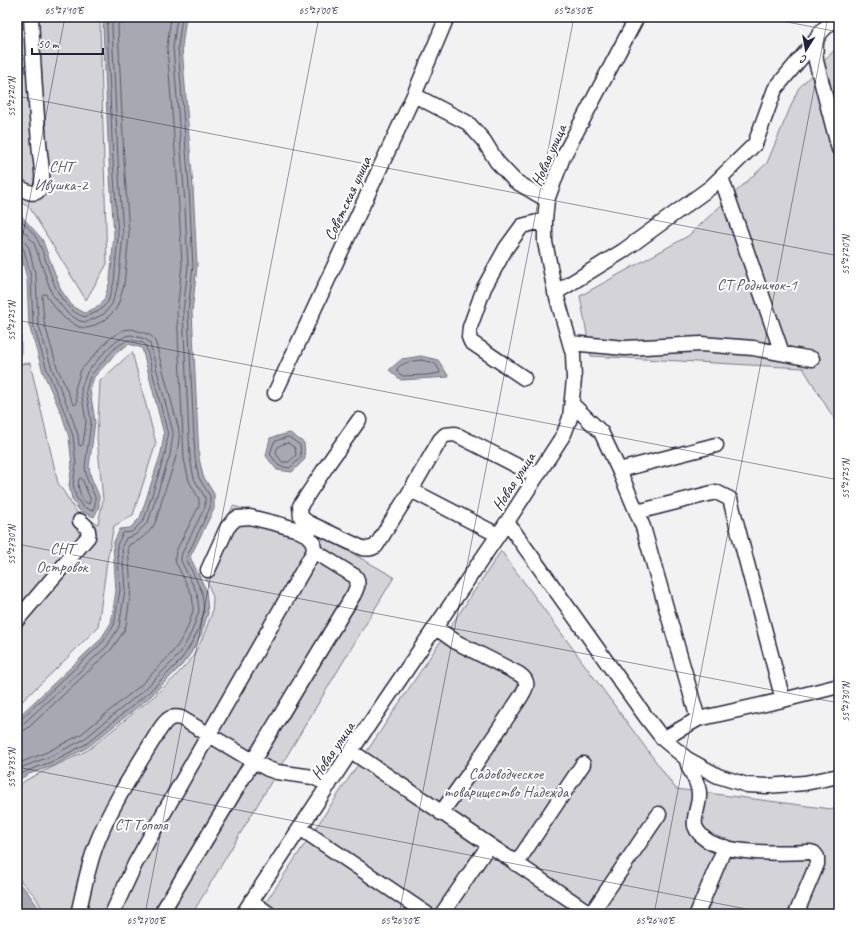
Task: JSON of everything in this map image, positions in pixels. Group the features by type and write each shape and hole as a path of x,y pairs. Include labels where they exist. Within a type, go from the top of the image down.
{"street":[{"path":"17,186 31,193 35,193 39,190 42,184 31,17"},
{"name":"Советская улица","path":"275,393 414,95 447,17"},
{"name":"Новая улица","path":"243,914 351,751 538,476 564,434 570,418 572,404 574,379 573,354 555,293 545,242 547,200 563,157 637,17"},
{"path":"555,293 623,251 711,187 755,144 776,89 816,40 819,34 837,17"},
{"path":"816,40 816,61 839,149"},
{"path":"414,95 468,123 484,141 497,162 515,181 547,200"},
{"path":"721,177 782,353"},
{"path":"524,378 471,342 469,337 470,327 484,288 506,248 522,226 545,220"},
{"path":"570,343 625,348 701,344 752,348 812,359"},
{"path":"572,404 601,432 637,512 643,528 698,719"},
{"path":"359,420 300,506 301,517 307,522 362,548 368,549 376,546 440,440 445,435 456,434 538,476"},
{"path":"619,470 716,445"},
{"path":"411,490 498,535"},
{"path":"637,512 716,492 730,498 783,700"},
{"path":"112,914 135,864 314,551 313,542 307,535 295,528 250,517 237,518 227,528 208,570"},
{"path":"17,620 88,537 89,533 86,526 80,521"},
{"path":"507,522 646,717 663,739 686,759 718,776 747,785 767,786 805,783 839,776"},
{"path":"161,914 354,594 358,582 356,577 314,551"},
{"path":"435,627 456,642 519,674 525,678 527,683 526,690 441,813"},
{"path":"663,739 698,719 839,686"},
{"path":"78,914 92,858 102,828 120,795 164,723 168,719 177,717 181,718 276,772 313,777 329,785"},
{"path":"351,751 591,914 659,814"},
{"path":"686,759 697,784 699,794 695,828 703,838 711,843 742,851 814,853 817,857 818,864 796,914"},
{"path":"516,864 582,764"},
{"path":"300,828 427,914"},
{"path":"442,914 489,845"},
{"path":"697,914 725,847"},
{"path":"251,901 269,914"}],"green space":[{"name":"СНТ Ивушка-2","path":"17,17 101,17 107,264 86,300 30,208 17,200"},
{"name":"СТ Родничок-1","path":"839,45 839,427 803,368 591,356 580,296 688,236 767,163 798,89"},
{"path":"17,272 20,276 21,354 17,355"},
{"name":"СНТ Островок","path":"132,352 156,443 133,515 114,526 107,561 98,627 17,706 17,364 30,363 58,483 78,514 98,524 103,500 97,438 100,381"},
{"name":"СТ Тополя","path":"233,506 304,526 394,577 192,914 45,914 35,896 17,877 17,787 26,780 88,750 153,697 175,677 192,658 202,639 212,613 213,597 203,571"},
{"name":"Садоводческое товарищество Надежда","path":"501,551 676,789 839,810 839,914 258,914"}],"water":[{"path":"104,17 186,17 182,47 193,188 197,266 192,312 199,458 203,476 214,494 214,509 190,557 206,590 208,613 201,635 191,653 182,665 151,696 88,747 53,766 29,774 17,781 17,718 100,640 111,623 116,591 113,544 120,529 130,528 140,518 161,453 164,434 142,348 129,344 118,351 94,377 90,390 95,422 89,467 91,477 99,496 99,507 94,517 79,510 72,499 69,485 72,465 69,437 62,415 43,372 29,325 27,278 20,251 17,246 17,211 42,239 61,290 73,307 85,313 97,307 104,300 110,281 114,235 109,161 103,26"},
{"path":"421,356 438,360 449,377 401,380 389,370 402,359"},
{"path":"290,433 304,443 305,459 292,472 277,470 266,456 270,438"},
{"path":"17,882 26,890 43,914 17,914"}]}
